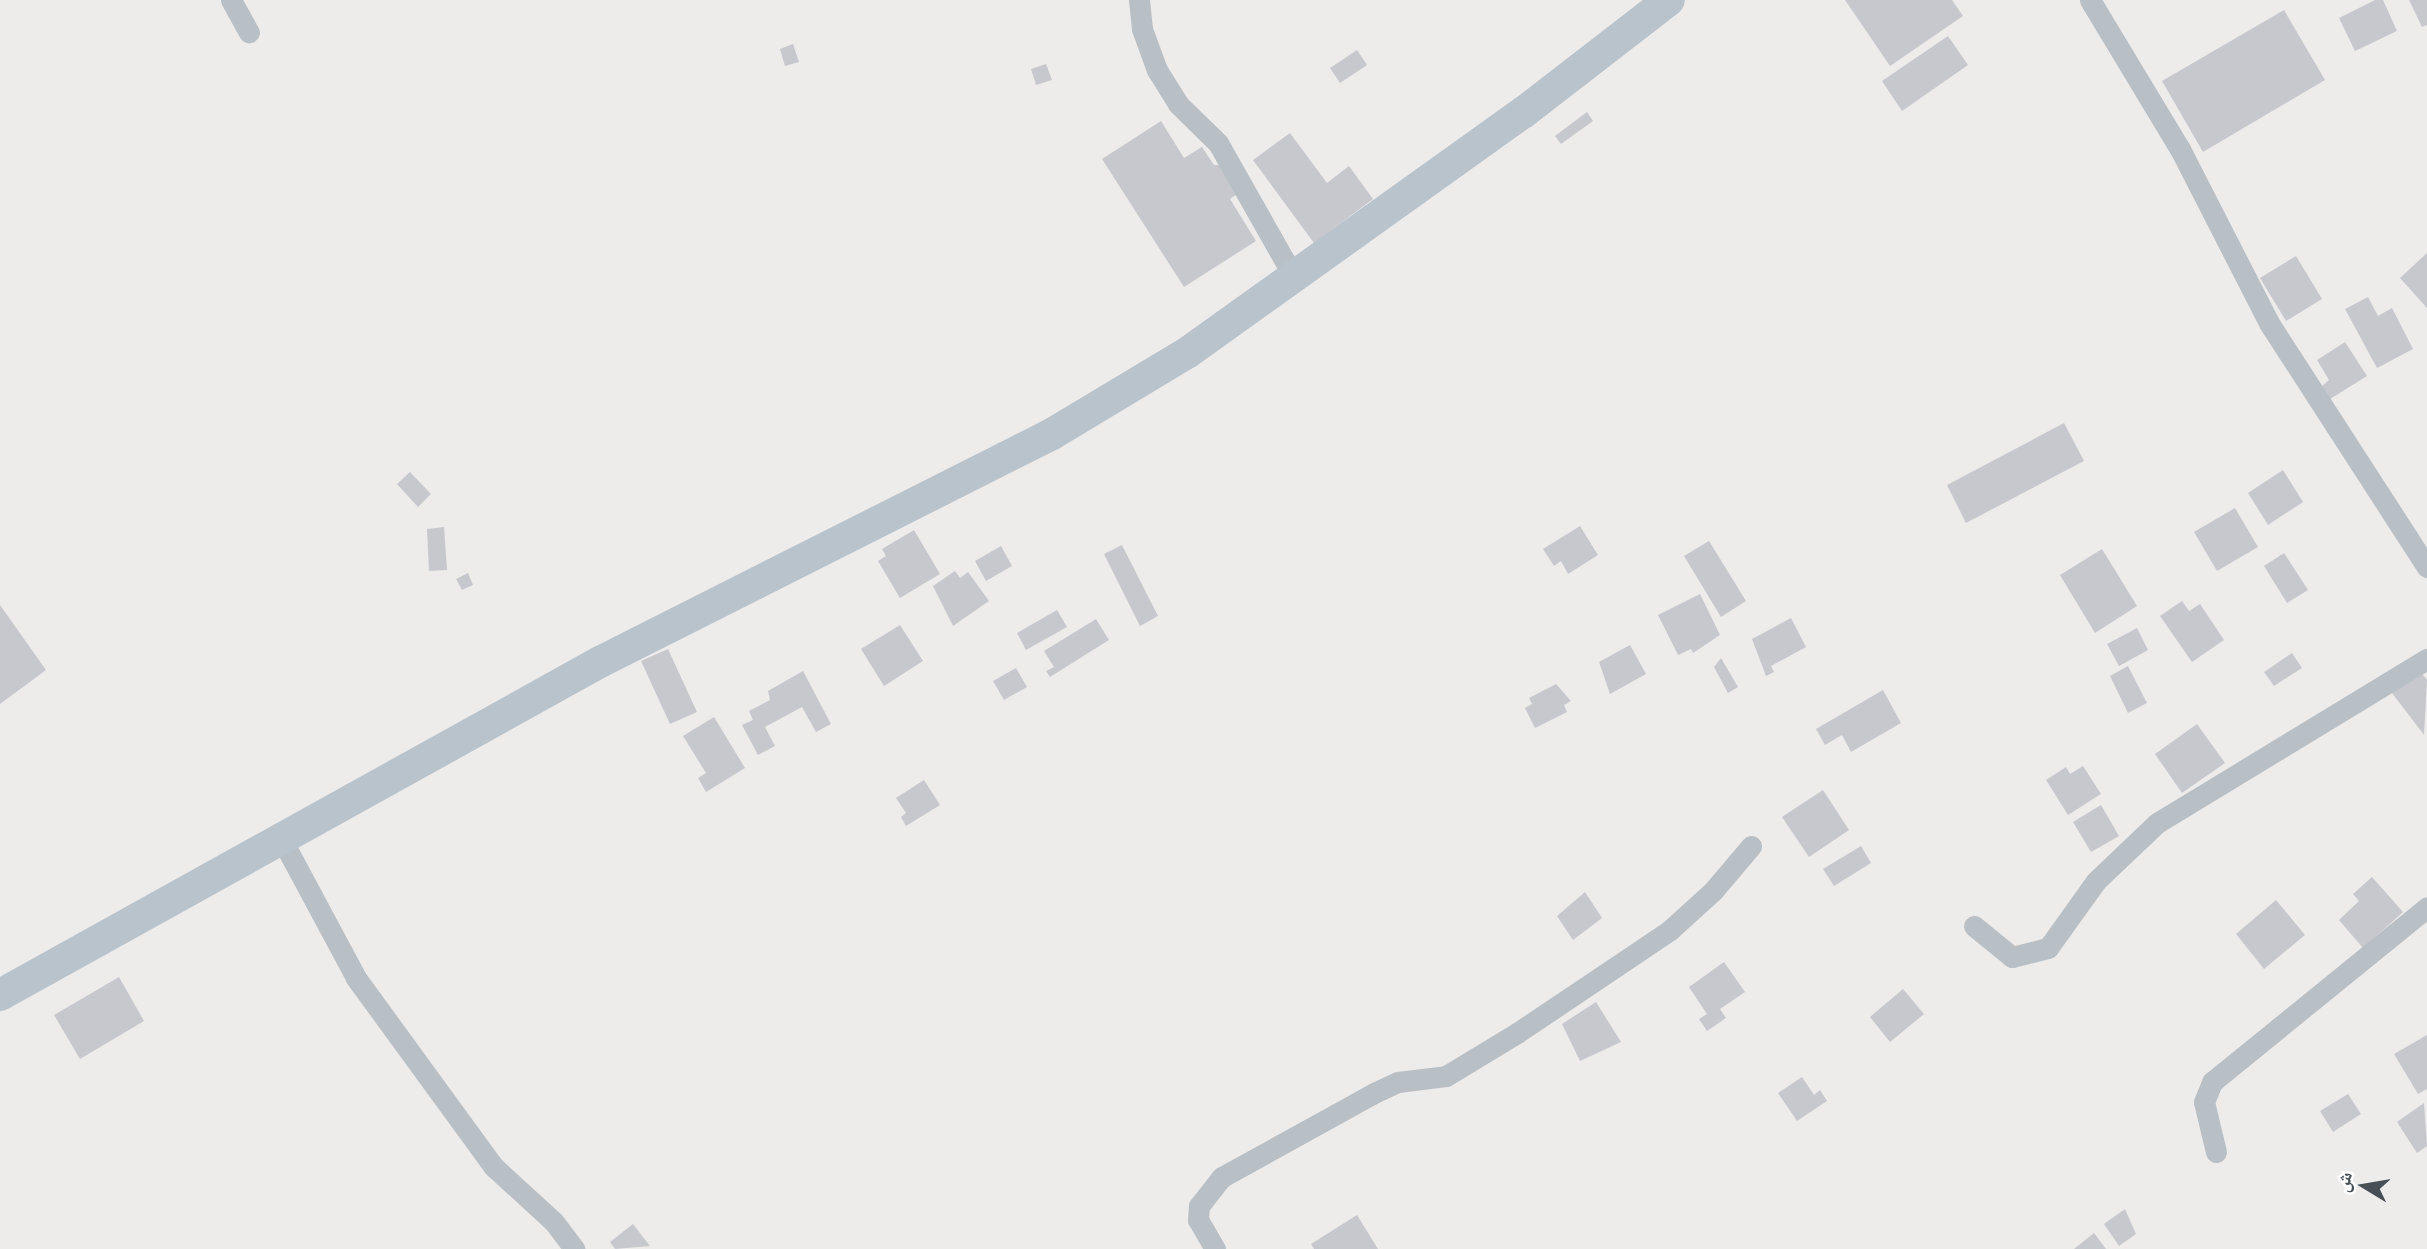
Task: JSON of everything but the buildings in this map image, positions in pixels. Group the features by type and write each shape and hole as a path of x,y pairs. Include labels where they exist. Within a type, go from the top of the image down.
{"street":[{"path":"231,0 249,32"},
{"path":"1139,0 1142,29 1157,71 1178,104 1218,143 1295,279"},
{"path":"0,995 280,836 600,662 1052,434 1187,353 1295,279 1669,0"},
{"path":"2090,0 2180,149 2269,323 2427,567"},
{"path":"1974,926 2012,957 2048,948 2096,881 2157,823 2427,659"},
{"path":"280,836 356,978 494,1167 554,1222 574,1249"},
{"path":"1216,1249 1198,1220 1199,1206 1222,1177 1374,1093 1398,1082 1446,1076 1517,1033 1670,930 1713,891 1751,846"},
{"path":"2217,1152 2204,1102 2212,1082 2427,907"}]}
